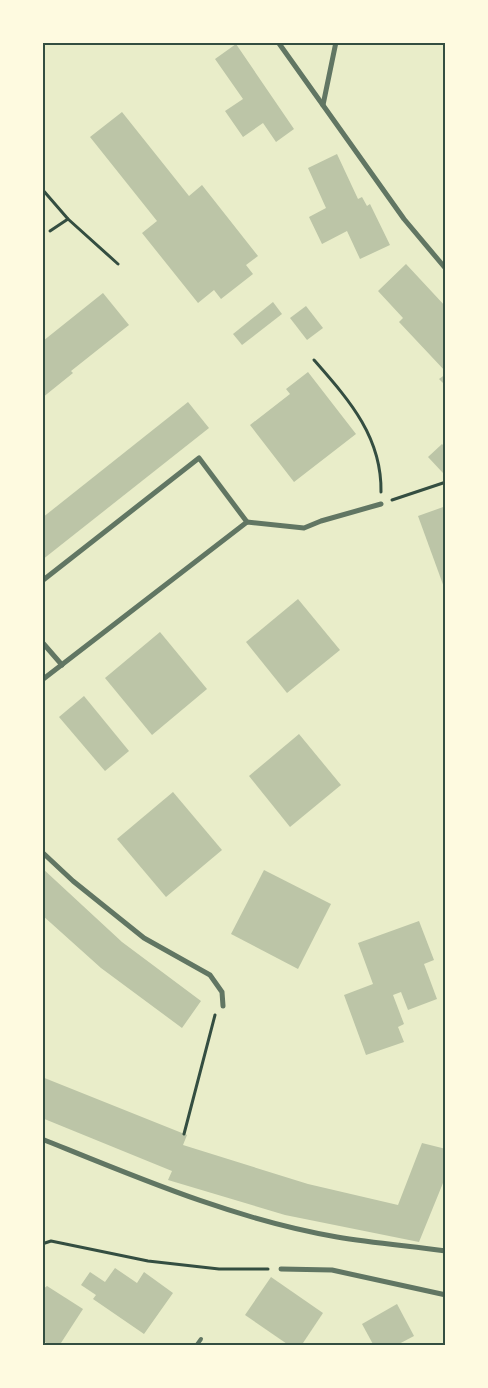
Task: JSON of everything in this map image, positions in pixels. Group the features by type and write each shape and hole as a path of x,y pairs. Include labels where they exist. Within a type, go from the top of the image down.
{"street":[{"path":"278,42 404,218 446,269"},
{"path":"323,105 336,42"},
{"path":"42,581 199,458 247,522"},
{"path":"42,680 247,522 304,528 321,521 381,504"},
{"path":"42,642 62,665"},
{"path":"42,852 73,881 144,938 210,975 222,992 223,1006"},
{"path":"42,1139 163,1188 243,1214 335,1237 446,1251"},
{"path":"281,1269 332,1270 446,1295"}],"lane":[{"path":"196,1346 201,1339"}],"path":[{"path":"42,189 68,219 118,264"},
{"path":"50,231 68,219"},
{"path":"314,360 346,398 368,429 377,458 381,484 381,504 446,482"},
{"path":"184,1134 215,1013 223,1006"},
{"path":"42,1244 51,1241 148,1261 210,1268 281,1269"}],"building":[{"path":"236,44 294,129 276,142 263,123 243,137 225,111 243,99 215,59"},
{"path":"122,112 189,196 202,185 258,256 246,265 253,274 221,299 214,290 198,303 142,233 157,221 90,137"},
{"path":"337,154 358,199 362,197 367,206 370,204 390,245 360,259 347,231 322,244 309,217 326,208 308,168"},
{"path":"406,264 446,307 446,372 399,322 403,318 378,291"},
{"path":"103,293 129,325 71,371 73,373 42,398 42,345 45,343 43,341"},
{"path":"273,302 282,314 242,345 233,334"},
{"path":"306,306 323,328 307,340 290,318"},
{"path":"308,372 356,434 294,482 250,425 290,394 286,389"},
{"path":"446,374 446,386 439,379"},
{"path":"188,402 209,428 42,560 42,518"},
{"path":"442,444 446,448 446,471 443,473 428,457"},
{"path":"446,506 446,590 445,590 418,516"},
{"path":"298,599 340,650 287,693 246,642"},
{"path":"160,632 207,689 152,735 105,678"},
{"path":"84,696 129,751 105,771 59,717"},
{"path":"299,734 341,785 290,827 249,776"},
{"path":"173,792 222,850 166,897 117,839"},
{"path":"42,868 122,942 201,1001 182,1028 101,968 42,915"},
{"path":"264,870 331,904 298,969 231,934"},
{"path":"419,921 434,960 424,964 437,999 408,1010 401,992 393,995 404,1024 398,1027 404,1042 366,1055 344,995 373,984 358,943"},
{"path":"42,1077 187,1135 183,1145 308,1184 398,1205 422,1143 446,1149 446,1184 443,1183 419,1242 285,1215 168,1180 172,1171 42,1118"},
{"path":"115,1268 137,1283 144,1272 173,1293 144,1334 93,1299 96,1295 81,1285 90,1272 105,1282"},
{"path":"271,1277 323,1313 301,1346 290,1346 245,1315"},
{"path":"47,1286 83,1309 59,1346 51,1346 42,1340 42,1290"},
{"path":"397,1304 414,1336 395,1346 374,1346 362,1324"}]}
